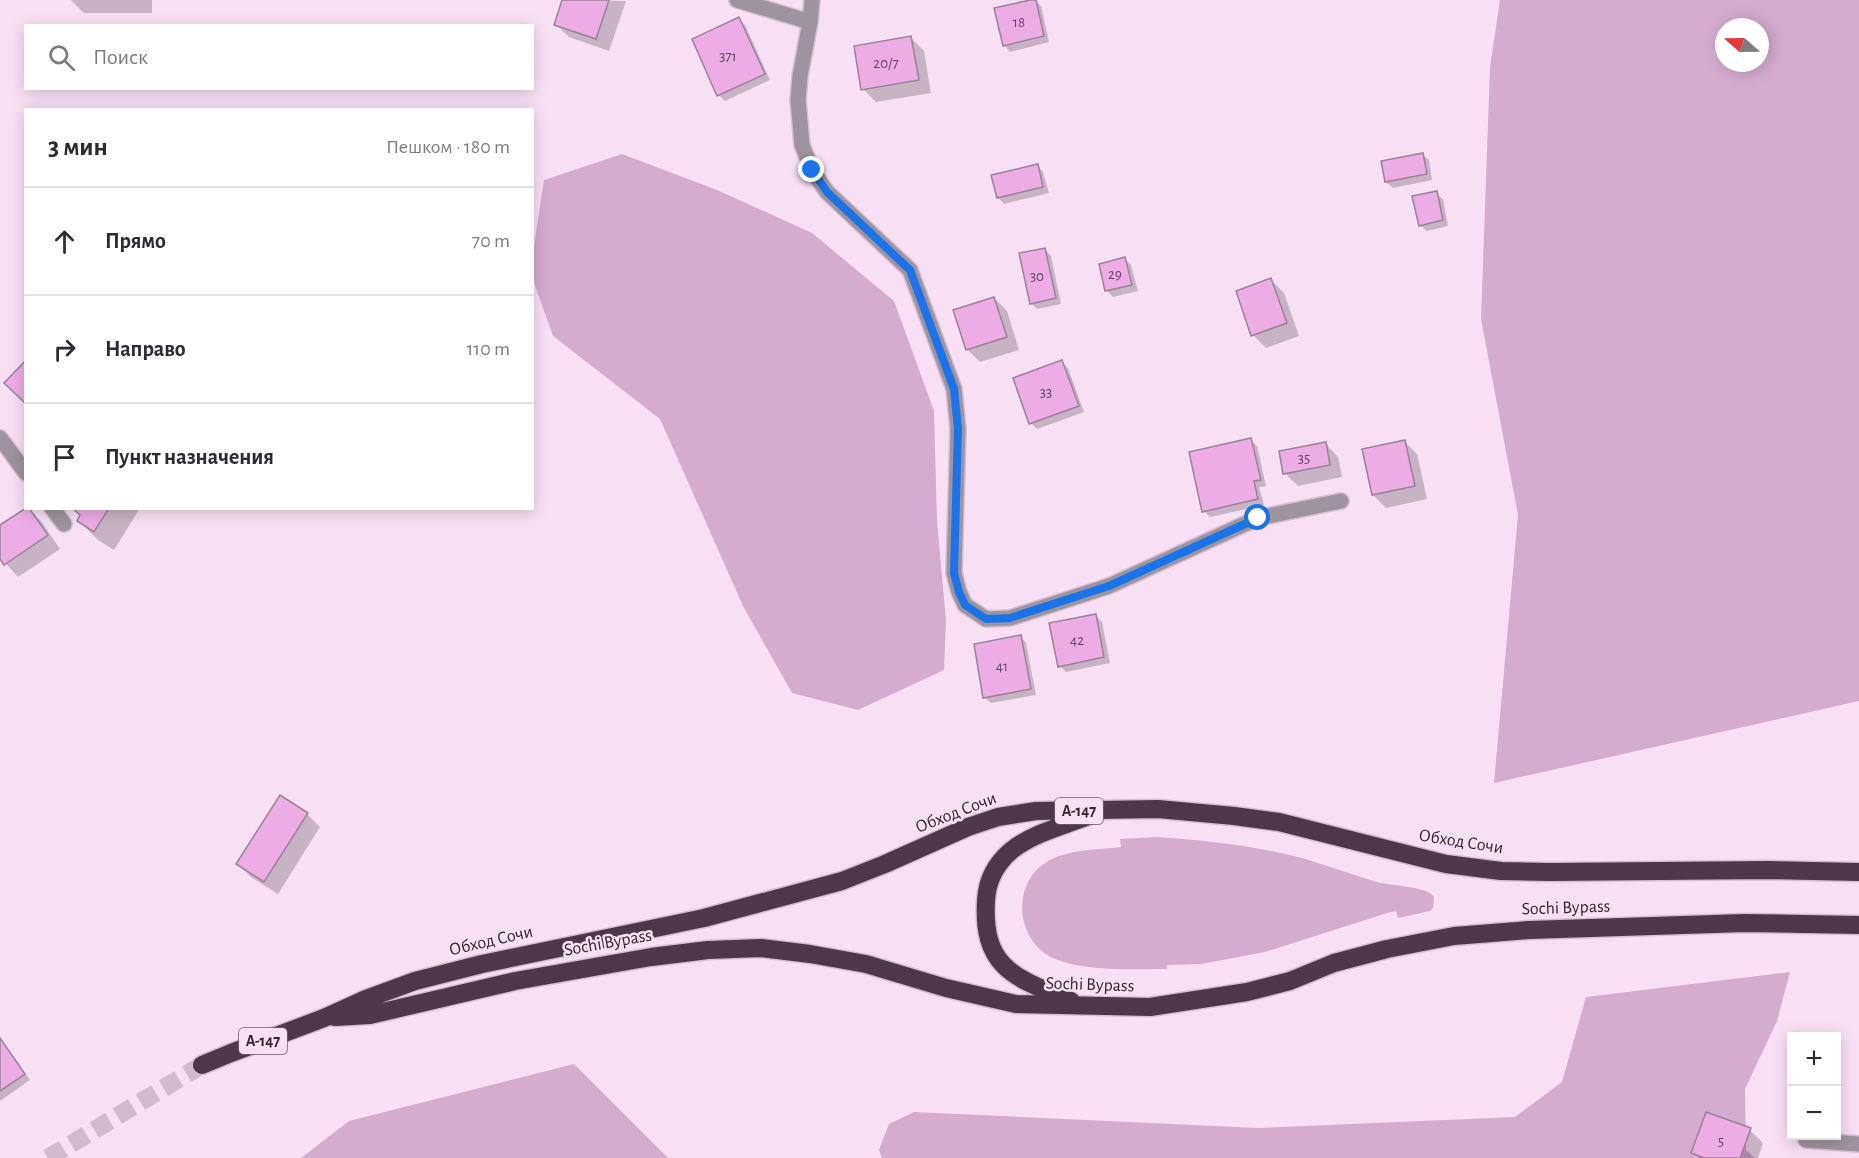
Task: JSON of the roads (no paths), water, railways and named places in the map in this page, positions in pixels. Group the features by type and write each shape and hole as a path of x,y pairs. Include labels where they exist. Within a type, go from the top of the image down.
{"highway":[{"name":"Обход Сочи","path":"202,1065 324,1018 366,999 426,978 491,962 704,918 842,881 968,827 998,817 1036,811 1158,809 1234,816 1279,822 1446,864 1501,871 1859,872"},
{"name":"А-147","path":"1079,1005 1029,984 1011,973 996,959 988,941 985,916 986,887 995,866 1013,850 1039,835 1101,811"},
{"name":"Sochi Bypass","path":"324,1018 370,1014 515,981 651,957 708,950 761,948 866,964 946,988 1016,1004 1150,1007 1226,996 1290,981 1334,963 1387,949 1454,936 1529,930 1721,924 1859,925"}],"street":[{"path":"737,0 810,22"},
{"path":"812,0 800,76 802,145 812,170 827,192 910,270 954,389 958,429 954,573 965,605 986,619 1010,618 1109,586 1258,518 1341,501"},
{"path":"0,438 24,470"},
{"path":"54,510 64,524"},
{"path":"1806,1140 1859,1144"}],"tunnel":[{"path":"48,1158 202,1065"}]}
